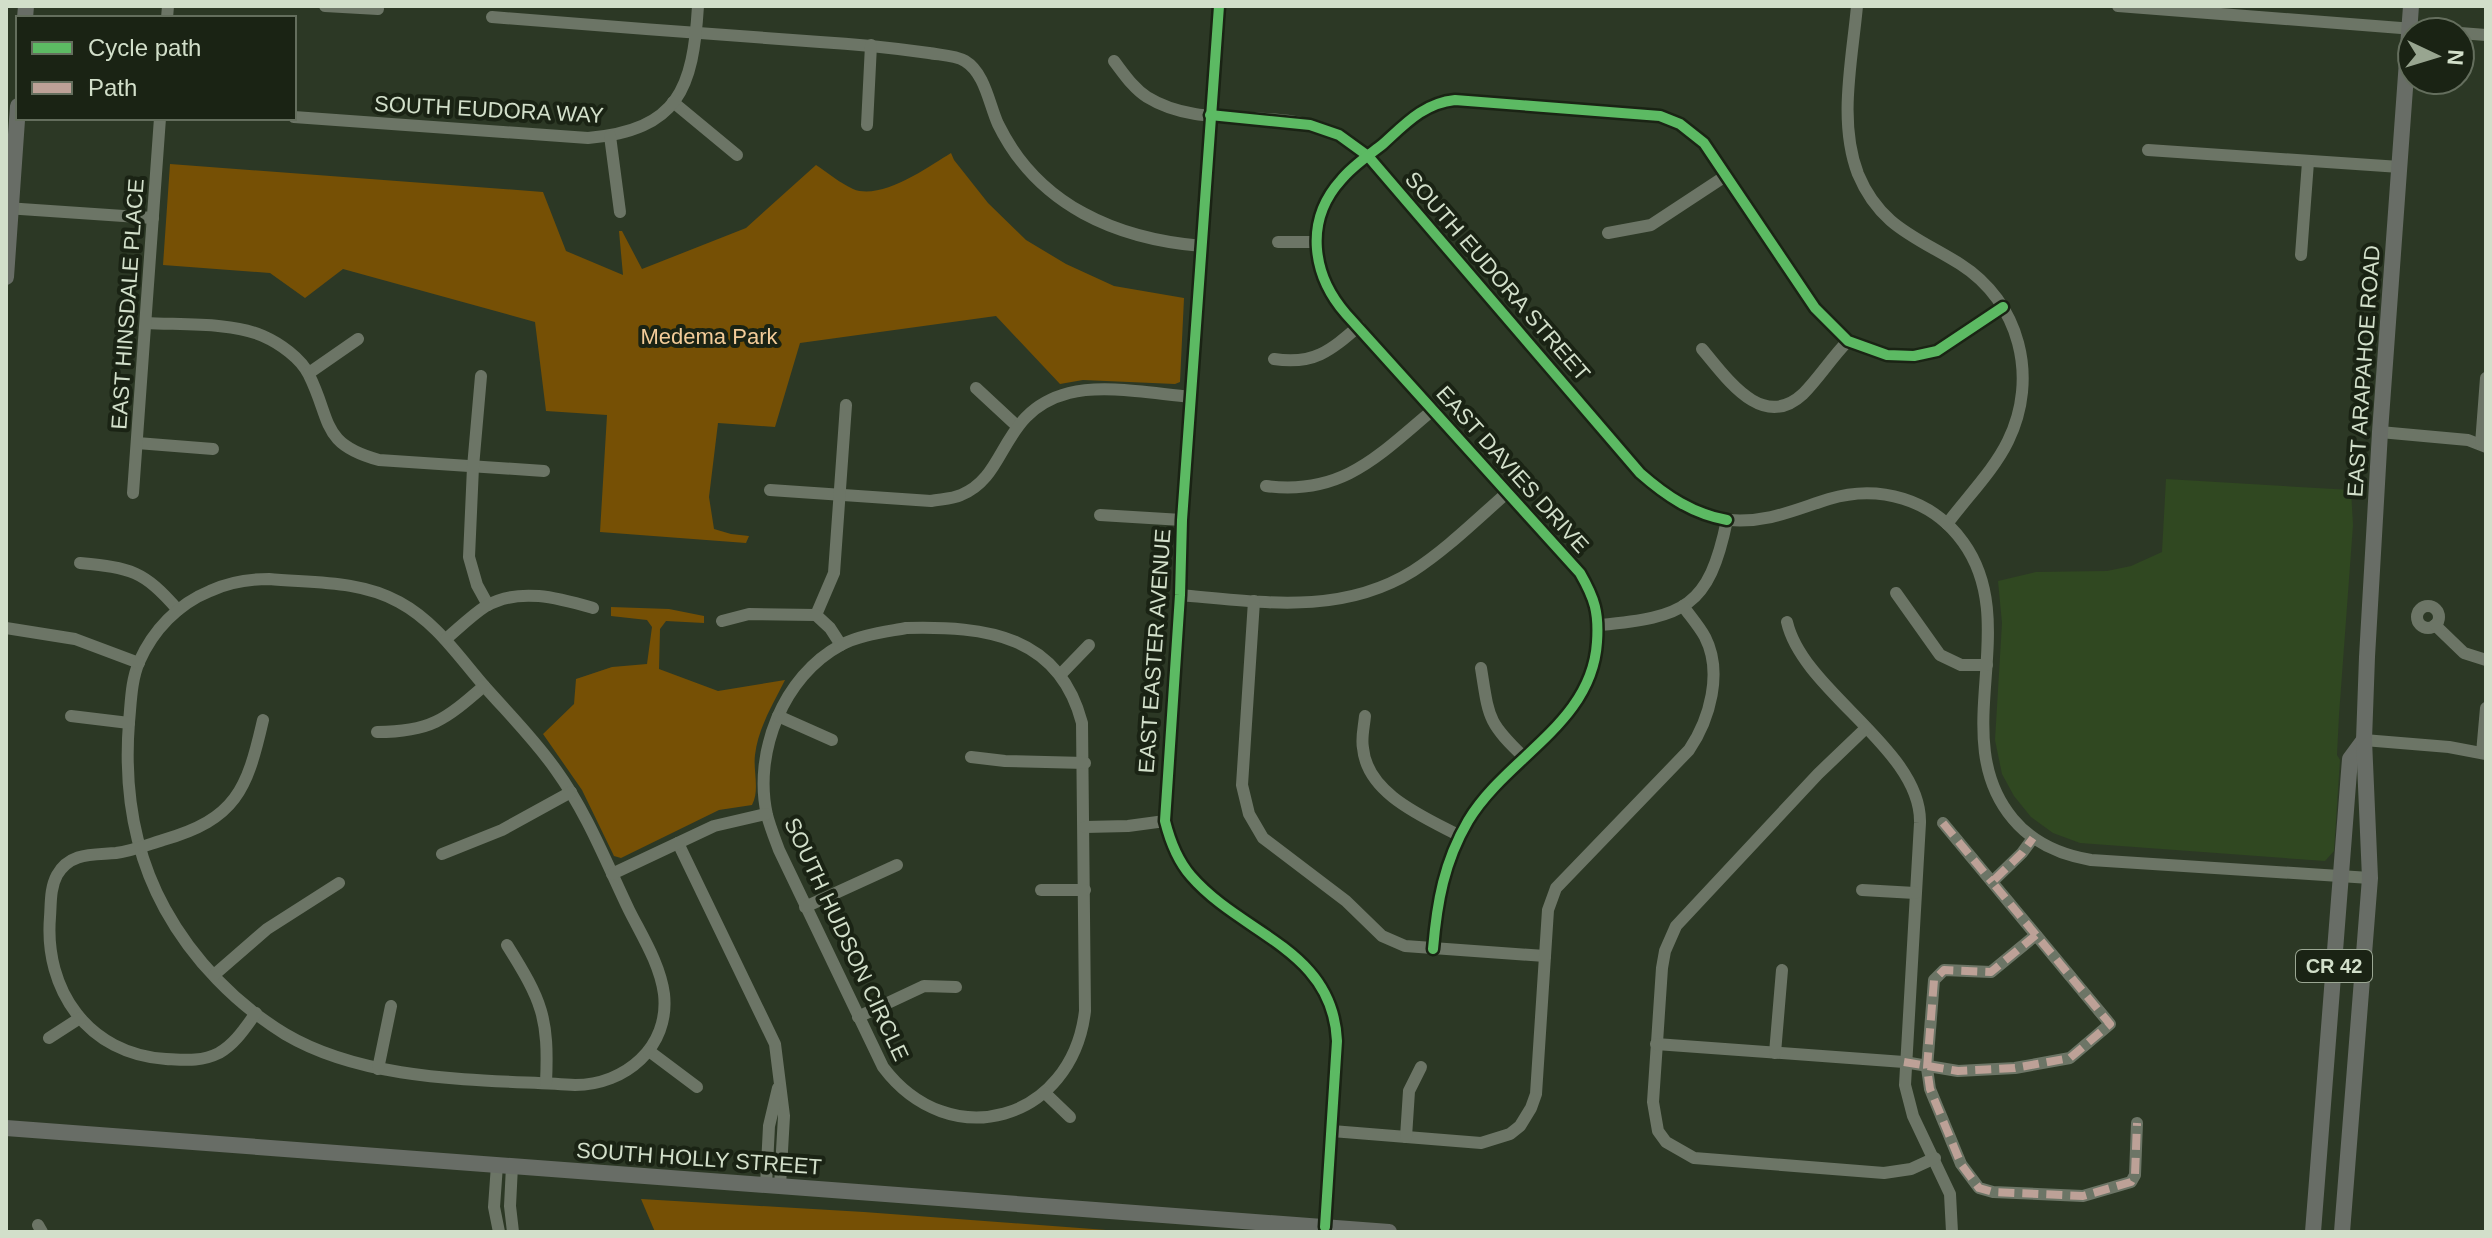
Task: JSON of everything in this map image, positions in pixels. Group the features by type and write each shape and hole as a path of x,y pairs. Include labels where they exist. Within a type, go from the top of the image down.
{"main road":[{"name":"EAST ARAPAHOE ROAD","path":"2342,1232 2370,878 2364,740 2380,432 2405,96"},
{"path":"6,277 17,120"},
{"name":"EAST ARAPAHOE ROAD","path":"2313,1232 2350,759 2364,740"},
{"name":"SOUTH HOLLY STREET","path":"6,1128 1389,1232"}],"street":[{"path":"325,6 378,9"},
{"name":"SOUTH EUDORA WAY","path":"296,117 588,138 628,133 645,125 673,102 690,75 698,6"},
{"name":"EAST EASTER AVENUE","path":"1219,6 1182,520 1165,821 1169,839 1189,874 1215,898 1293,955 1316,977 1326,993 1337,1028 1325,1227"},
{"path":"1857,6 1847,117 1850,147 1859,175 1869,194 1892,223 1916,241 1965,267 1979,279 2003,307 2019,343 2023,364 2023,394 2019,413 2001,453 1947,524"},
{"path":"2118,6 2396,28"},
{"path":"2316,20 2317,6"},
{"path":"492,17 871,45 957,58 966,61 979,77 992,111 1011,145 1034,174 1065,201 1106,226 1168,243 1202,246"},
{"path":"867,125 871,45"},
{"name":"SOUTH EUDORA STREET","path":"1114,61 1132,84 1165,106 1210,115 1310,125 1339,135 1368,156 1640,473 1663,493 1685,506 1727,520 1768,519 1829,499 1866,493 1914,501 1929,508 1970,551 1982,577 1988,610 1982,735 1985,767 2005,810 2033,838"},
{"name":"EAST DAVIES DRIVE","path":"1433,949 1443,875 1460,836 1477,807 1580,700 1592,674 1600,625 1595,602 1580,573 1335,300 1327,287 1317,259 1318,225 1329,197 1341,179 1426,108 1455,100 1660,116 1680,124 1698,137 1727,175 1815,308 1848,341"},
{"path":"673,102 737,155"},
{"name":"EAST HINSDALE PLACE","path":"133,493 160,120"},
{"path":"610,136 620,212"},
{"path":"2148,150 2400,167"},
{"path":"2301,255 2308,162"},
{"path":"1608,233 1651,225 1727,175"},
{"path":"9,202 153,218"},
{"path":"1278,242 1316,242"},
{"path":"1702,349 1742,395 1760,404 1778,406 1802,395 1848,341 1887,355 1914,356 1937,351 2003,307"},
{"path":"146,323 253,331 278,345 309,373 328,427 352,451 379,460 544,471"},
{"path":"1274,359 1303,361 1323,355 1359,326"},
{"path":"309,373 358,339"},
{"path":"481,376 469,557 477,585 488,605"},
{"path":"2380,432 2468,440 2484,445 2486,378"},
{"path":"976,388 1017,426"},
{"path":"770,490 931,501 960,496 985,478 1017,426 1046,402 1082,391 1191,397"},
{"path":"816,615 834,573 846,405"},
{"path":"1266,486 1301,488 1350,475 1372,461 1434,409"},
{"path":"137,443 213,449"},
{"path":"1180,595 1299,604 1325,603 1383,587 1434,556 1508,492"},
{"path":"1100,515 1182,520"},
{"path":"1600,625 1647,621 1683,606 1708,582 1716,567 1727,520"},
{"path":"80,563 118,567 138,573 153,583 178,610"},
{"path":"269,579 349,585 376,591 401,603 446,639 530,736 571,792 612,874 662,980 664,1013 649,1051 627,1071 604,1082 587,1085 408,1074 378,1069 352,1063 304,1044 256,1013 214,975 192,951 165,909 139,847 129,786 129,723 139,663 152,639 178,610 198,596 239,581 269,579"},
{"path":"1896,593 1940,655 1961,665 1987,665"},
{"path":"446,639 488,605 521,596 558,598 593,608"},
{"path":"1254,601 1242,785 1244,800 1255,827 1273,847 1346,901 1382,936 1405,946 1545,956"},
{"path":"1332,1131 1481,1143 1510,1134 1520,1126 1536,1094 1548,910 1562,880 1689,750 1705,724 1712,697 1711,657 1703,634 1683,606"},
{"path":"722,621 749,614 816,615 830,628 841,645 906,628 992,634 1026,646 1061,674 1089,645"},
{"path":"1787,622 1797,650 1905,773 1918,797 1920,823 1904,1062 1908,1102 1950,1194 1952,1232"},
{"path":"2435,625 2464,653 2486,660"},
{"path":"6,628 75,639 139,663"},
{"name":"SOUTH HUDSON CIRCLE","path":"841,645 798,681 778,716 764,759 766,814 805,907 883,1067 909,1096 942,1113 973,1118 1000,1115 1029,1104 1045,1093 1061,1077 1083,1033 1085,763 1082,723 1072,691 1061,674"},
{"path":"1481,668 1488,711 1494,726 1525,758"},
{"path":"377,732 408,732 435,723 453,713 484,686"},
{"path":"2364,740 2484,753 2486,708"},
{"path":"71,716 129,723"},
{"path":"778,716 832,740"},
{"path":"1365,716 1363,751 1367,766 1379,785 1423,817 1460,836"},
{"path":"256,1013 232,1043 220,1052 195,1060 156,1058 130,1051 100,1036 80,1018 61,991 50,957 48,930 53,884 63,867 82,855 125,851 196,830 232,803 248,777 263,720"},
{"path":"1866,728 1818,774 1676,926 1665,951 1653,1102 1658,1131 1666,1142 1694,1158 1884,1173 1911,1169 1935,1158"},
{"path":"971,757 1085,763"},
{"path":"442,854 502,830 571,792"},
{"path":"612,874 714,826 766,814"},
{"path":"1085,827 1165,821"},
{"path":"1656,1044 1904,1062 1958,1071 2015,1068 2070,1058 2110,1024 1943,823"},
{"path":"1992,882 2033,838 2054,850 2091,860 2370,878"},
{"path":"678,843 769,1030 778,1057 784,1123 773,1186"},
{"path":"805,907 897,865"},
{"path":"214,975 267,929 339,883"},
{"path":"1041,890 1085,890"},
{"path":"1862,890 1915,893"},
{"path":"2036,935 1991,972 1944,970 1934,980 1927,1068 1930,1089 1961,1164 1979,1188 1993,1192 2083,1196 2131,1182 2135,1175 2137,1123"},
{"path":"507,945 529,979 543,1013 548,1042 546,1083"},
{"path":"1775,1053 1782,970"},
{"path":"858,1017 924,986 956,987"},
{"path":"378,1069 391,1006"},
{"path":"49,1038 80,1018"},
{"path":"649,1051 697,1087"},
{"path":"1406,1137 1409,1091 1421,1067"},
{"path":"1045,1093 1070,1117"},
{"path":"499,1232 494,1207 505,1165"},
{"path":"505,1165 513,1232"}],"shaded area":[{"path":"2166,479 2351,490 2353,525 2339,715 2337,755 2340,760 2334,851 2325,861 2080,843 2053,833 2031,817 2002,774 1995,740 2002,623 1998,581 2036,572 2107,571 2131,566 2162,552"}],"green space":[{"name":"Medema Park","path":"951,153 988,203 1026,240 1066,264 1114,286 1184,298 1180,382 1083,380 1060,384 996,316 800,343 775,427 718,423 709,497 714,529 749,536 746,543 600,532 607,415 546,411 535,322 343,269 305,298 270,273 163,265 170,164 543,192 566,251 623,275 619,231 622,231 642,269 746,228 816,165 853,189 877,190 904,181"},
{"path":"611,607 669,609 704,616 704,623 666,621 660,629 659,669 718,691 785,680 759,735 755,761 756,793 752,805 719,810 621,858 614,856 582,790 543,734 574,704 576,679 612,667 647,664 652,627 647,620 611,616"},
{"path":"641,1199 864,1212 1133,1232 655,1232"}],"marked path":[{"path":"1943,823 1992,882"},
{"path":"1904,1062 1958,1071 2015,1068 2070,1058 2110,1024 1992,882 2033,838"},
{"path":"2036,935 1991,972 1944,970 1934,980 1927,1068 1930,1089 1961,1164 1979,1188 1993,1192 2083,1196 2131,1182 2135,1175 2137,1123"}],"cycle path":[{"path":"1219,6 1182,520 1165,821 1175,850 1191,876 1212,896 1302,964 1320,985 1332,1010 1337,1041 1325,1227"},
{"path":"1433,949 1443,883 1460,836 1484,798 1564,718 1580,696 1592,671 1597,642 1596,614 1580,573 1335,299 1320,265 1317,230 1329,196 1345,175 1416,116 1444,102 1455,100 1660,116 1680,124 1704,143 1815,308 1848,341 1887,355 1914,356 1937,351 2003,307"},
{"path":"1210,115 1310,125 1339,135 1368,156 1640,473 1680,503 1727,520"}]}
